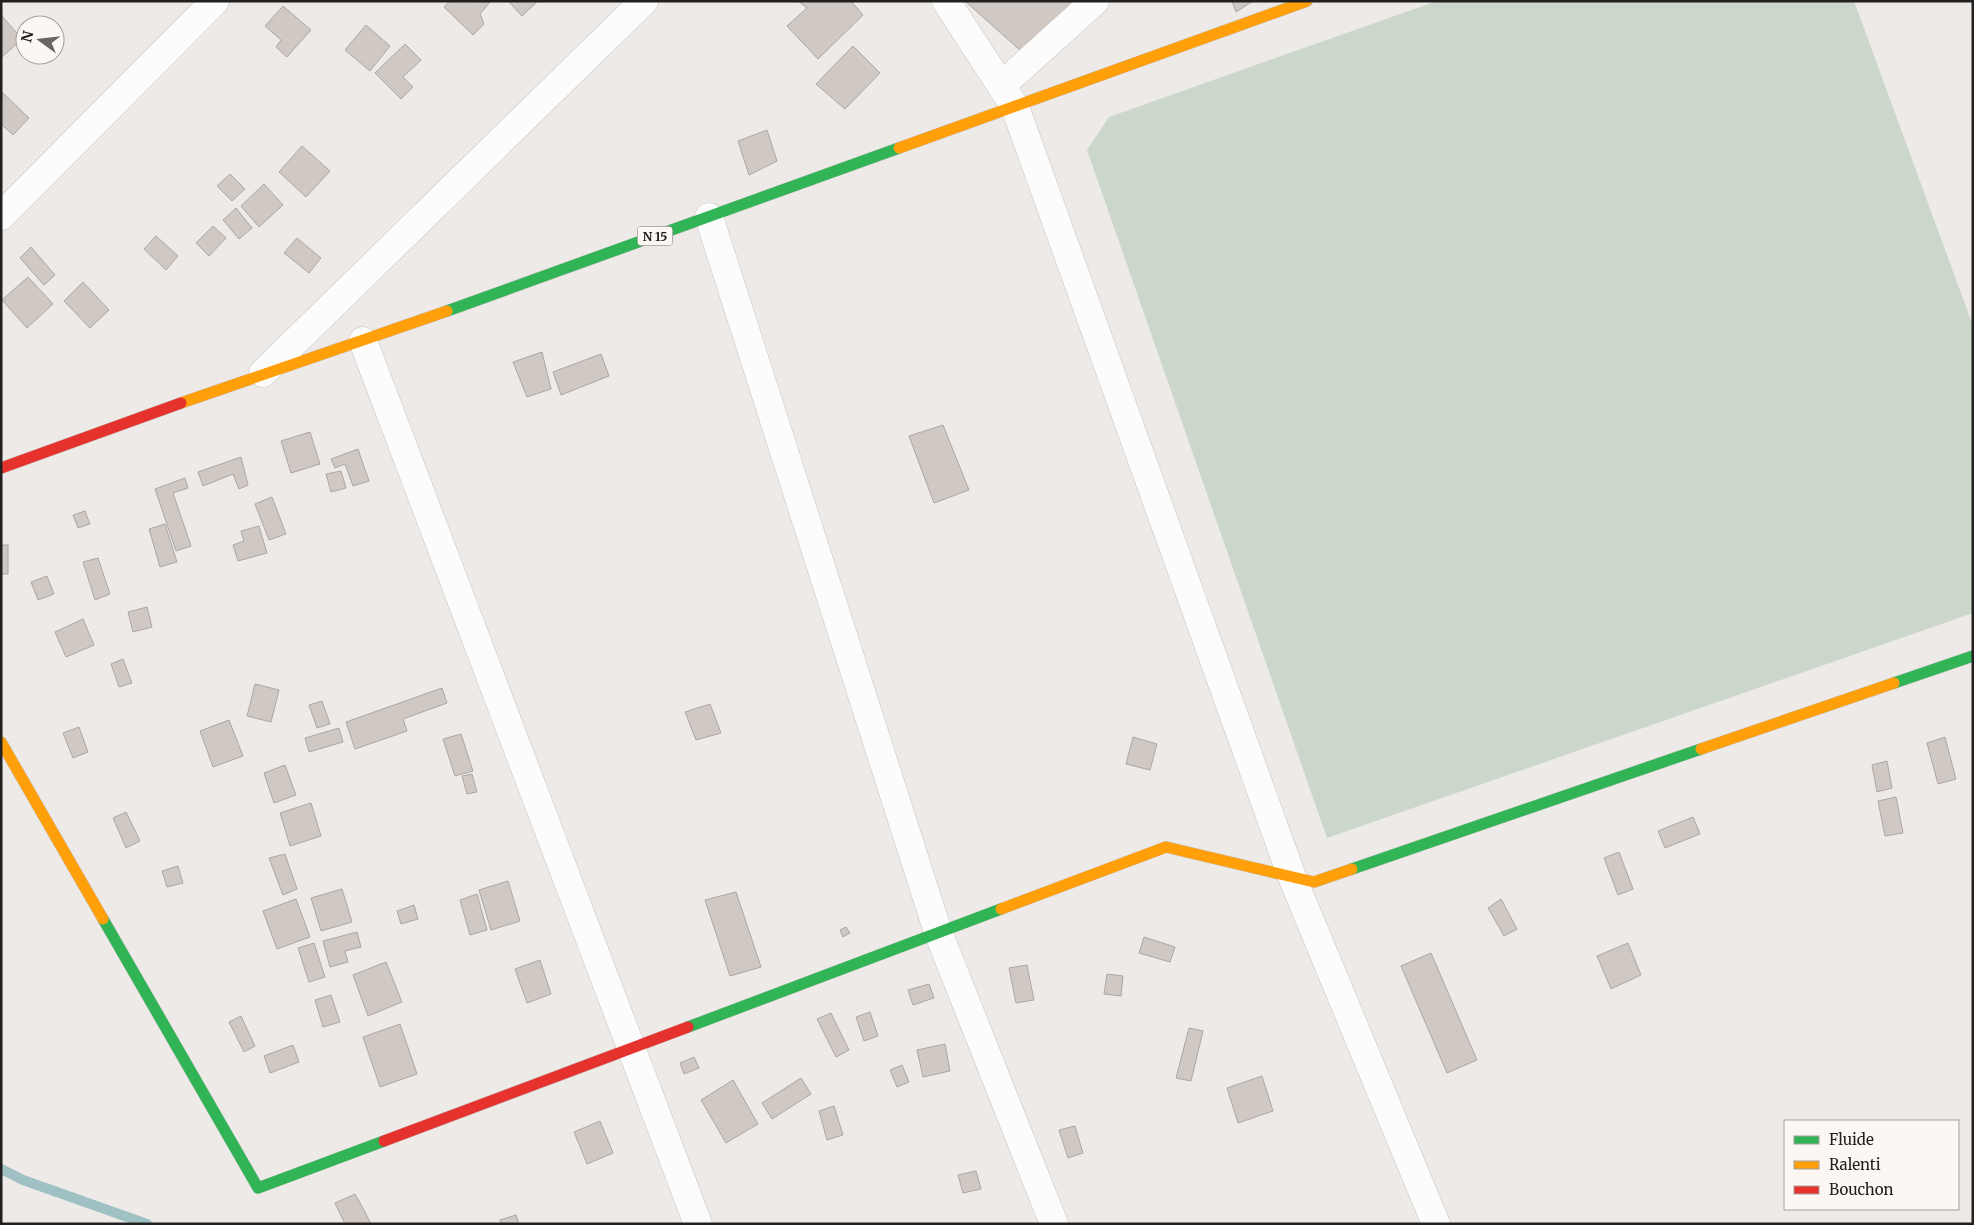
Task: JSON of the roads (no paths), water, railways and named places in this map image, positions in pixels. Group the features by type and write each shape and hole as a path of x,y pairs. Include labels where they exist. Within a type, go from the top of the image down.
{"street":[{"path":"1,216 215,1"},
{"path":"263,373 644,1"},
{"path":"946,1 1008,96 1292,877 1436,1224"},
{"path":"1008,96 1095,1"},
{"name":"N 15","path":"1,468 263,373 363,341 709,216 1008,96 1307,1"},
{"path":"709,216 938,932 1054,1224"},
{"path":"363,341 698,1224"},
{"path":"1,742 258,1188 1166,846 1314,882 1973,656"}],"waterway":[{"path":"1,1169 23,1180 147,1224"}]}
